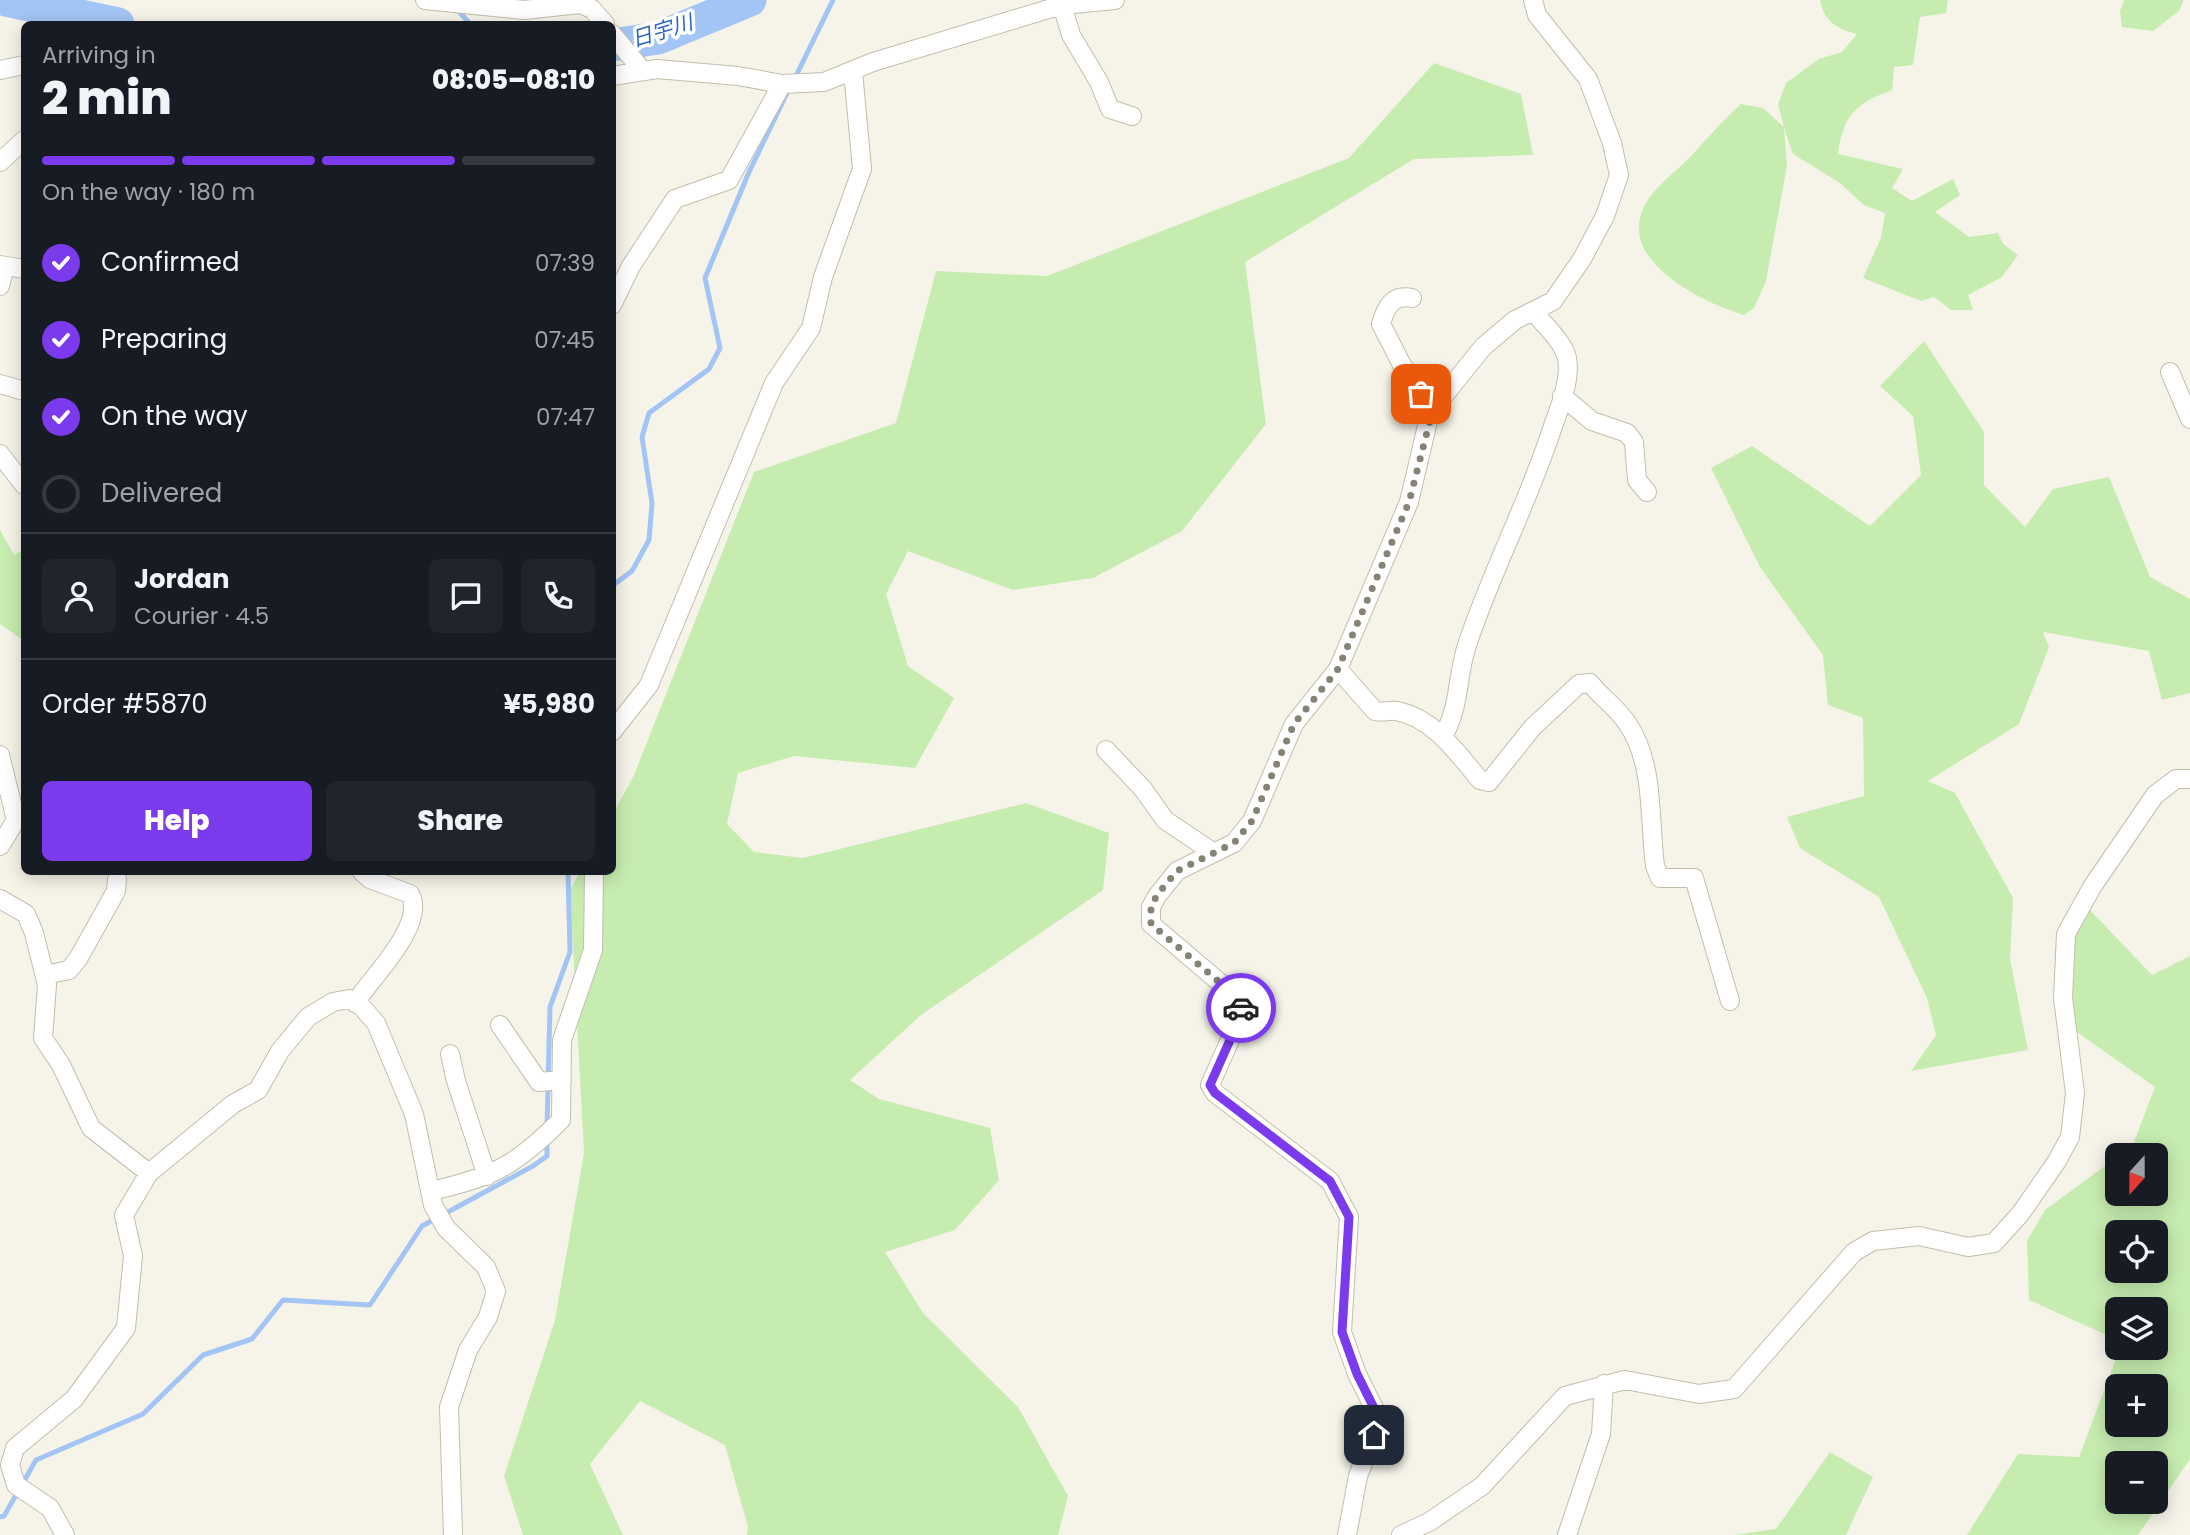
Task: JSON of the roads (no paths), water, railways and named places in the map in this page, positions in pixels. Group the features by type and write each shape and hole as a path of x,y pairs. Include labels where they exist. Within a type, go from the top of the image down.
{"street":[{"path":"425,0 524,10 580,4 592,9 602,21"},
{"path":"616,75 640,67 738,76 783,84 824,82 1062,5 1115,0"},
{"path":"1348,1535 1358,1476 1374,1435 1377,1414 1357,1374 1342,1332 1349,1217 1330,1181 1215,1093 1210,1085 1242,1013 1238,998 1151,924 1151,907 1157,895 1177,871 1234,843 1252,821 1294,724 1338,669 1409,502 1433,409 1483,347 1515,320 1553,301 1582,259 1605,216 1619,175 1612,143 1588,79 1537,15 1533,0"},
{"path":"1062,5 1071,35 1099,82 1110,108 1132,116"},
{"path":"616,39 640,67"},
{"path":"0,70 21,66"},
{"path":"616,727 649,685 774,383 811,328 823,277 862,169 853,71"},
{"path":"616,297 631,266 675,199 729,180 783,84"},
{"path":"0,162 21,143"},
{"path":"0,286 3,265 21,268"},
{"path":"1412,298 1404,296 1392,300 1386,307 1381,324 1402,365 1433,409"},
{"path":"1443,737 1455,715 1460,673 1467,645 1495,570 1539,470 1562,397 1567,360 1564,349 1533,311"},
{"path":"2170,372 2190,419"},
{"path":"0,384 21,390"},
{"path":"1562,397 1592,421 1627,433 1634,442 1637,480 1647,492"},
{"path":"0,454 21,481"},
{"path":"1338,669 1375,711 1394,711 1414,717 1443,737 1480,780 1489,782 1532,728 1579,684 1590,683 1605,703 1626,721 1642,750 1655,866 1660,878 1694,878 1730,1001"},
{"path":"1106,750 1143,789 1165,820 1214,853"},
{"path":"0,755 20,817 0,846"},
{"path":"1401,1535 1429,1522 1482,1486 1565,1396 1625,1380 1699,1394 1734,1389 1854,1252 1873,1241 1919,1236 1968,1247 1994,1244 2021,1213 2070,1137 2075,1093 2063,998 2066,934 2092,887 2155,795 2176,779 2190,779"},
{"path":"355,1003 402,939 413,918 415,903 410,894 365,875"},
{"path":"432,1198 519,1160 561,1120 562,1041 593,950 594,875"},
{"path":"45,975 69,970 78,959 116,891 117,879"},
{"path":"0,901 26,914 40,950 45,975 43,1038 61,1065 90,1128 149,1173"},
{"path":"65,1535 50,1507 23,1490 10,1465 15,1448 74,1399 126,1328 133,1256 124,1215 149,1173 233,1104 258,1090 280,1051 308,1017 333,1002 349,999 376,1023 387,1045 414,1114 432,1198 446,1228 486,1267 496,1292 488,1317 468,1350 449,1407 453,1535"},
{"path":"500,1025 539,1082 561,1080"},
{"path":"450,1054 486,1176"},
{"path":"1567,1535 1601,1434 1604,1384"}],"waterway":[{"name":"日宇川","path":"6,0 104,21"},
{"name":"日宇川","path":"616,44 658,38 750,0"},
{"path":"795,78 833,0"},
{"path":"456,8 467,21"},
{"path":"616,583 632,571 649,540 652,503 642,437 649,413 709,369 720,348 705,278 749,172 790,87"},
{"path":"547,1128 550,1007 570,952 568,875"},
{"path":"0,1517 4,1516 36,1460 143,1414 203,1355 252,1339 283,1300 370,1305 422,1226 533,1166 547,1156 547,1141"}]}
